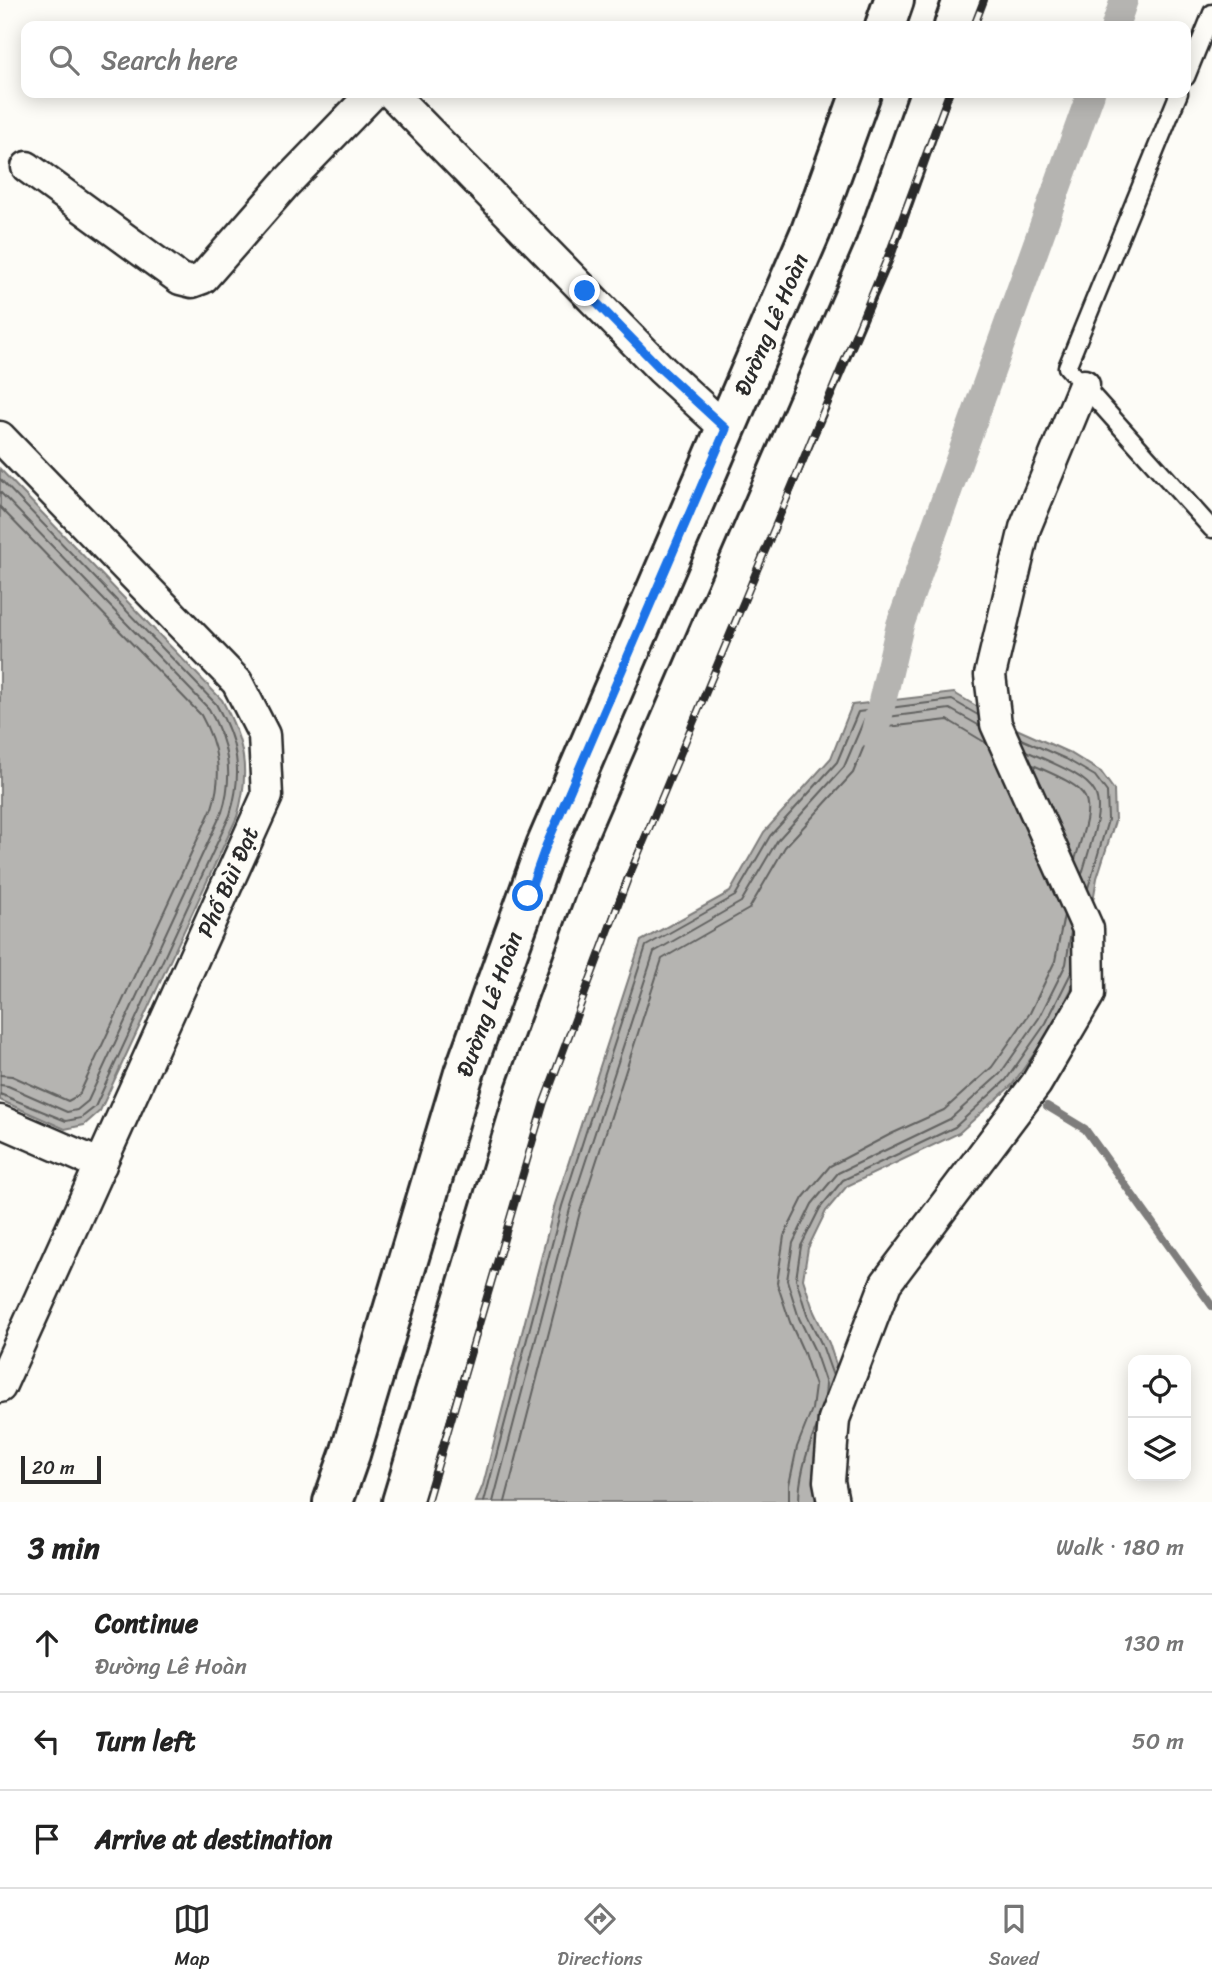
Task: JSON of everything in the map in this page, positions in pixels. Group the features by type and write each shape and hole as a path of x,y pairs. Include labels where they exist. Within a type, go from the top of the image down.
{"main road":[{"path":"887,21 894,0"},
{"path":"956,21 963,0"},
{"name":"Đường Lê Hoàn","path":"333,1502 350,1454 464,1073 537,871 811,232 859,98"},
{"path":"402,1502 526,1091 606,871 873,253 928,98"}],"street":[{"path":"27,167 180,279 192,282 203,278 286,183 368,98"},
{"path":"396,98 662,370 726,429"},
{"path":"833,1502 828,1481 834,1419 886,1283 1036,1084 1089,994 1088,929 996,724 990,675 1026,528 1084,386"},
{"name":"Phố Bùi Đạt","path":"0,437 237,682 264,735 267,796 101,1165 11,1334 0,1387"},
{"path":"0,1121 101,1165"}],"lane":[{"path":"1191,65 1212,13"},
{"path":"1178,98 1067,367 1212,529"}],"water":[{"path":"0,469 222,700 236,729 243,757 244,785 237,817 100,1111 84,1125 65,1129 0,1100"},
{"path":"954,693 1012,727 1070,753 1101,772 1114,790 1115,821 1097,878 1081,969 1053,1027 1012,1085 959,1133 847,1186 826,1211 808,1248 803,1279 842,1383 823,1452 815,1502 476,1502 483,1485 555,1204 641,941 730,892 764,832 831,758 852,705"}],"waterway":[{"path":"1117,21 1124,0"},
{"path":"874,736 900,625 1089,98"},
{"path":"1047,1106 1085,1129 1212,1306"}],"railway":[{"path":"976,21 984,0"},
{"path":"427,1502 544,1102 627,881 889,254 947,98"}],"route":[{"path":"528,896 546,846 726,429 662,370 585,291"}]}
